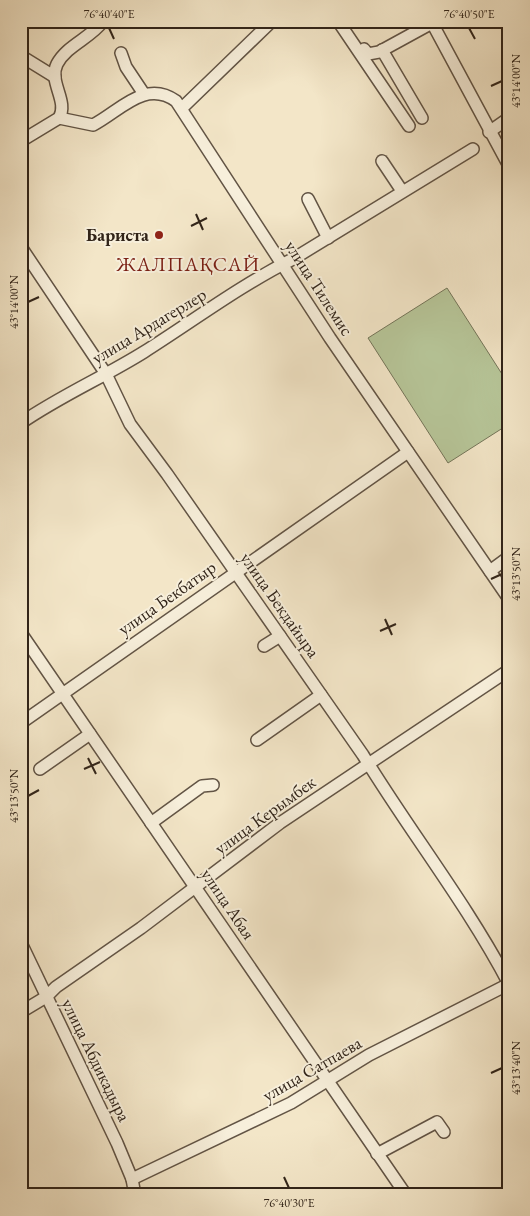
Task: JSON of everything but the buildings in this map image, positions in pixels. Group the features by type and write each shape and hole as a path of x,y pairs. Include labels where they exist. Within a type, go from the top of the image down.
{"street":[{"path":"60,118 62,108 55,77 57,64 66,53 103,21"},
{"path":"182,108 272,21"},
{"path":"338,21 409,126"},
{"path":"364,50 368,54 382,50 432,22 489,132 509,166"},
{"path":"382,50 422,118"},
{"path":"21,141 60,118 93,125 144,94 126,67 121,53"},
{"path":"21,56 55,77"},
{"name":"улица Тилемис","path":"144,94 161,93 176,101 182,108 330,338 509,598"},
{"path":"489,132 509,118"},
{"name":"улица Ардагерлер","path":"21,423 40,409 106,374 282,264 473,149"},
{"path":"382,161 402,191"},
{"path":"308,199 328,238"},
{"name":"улица Бекдайыра","path":"21,247 106,374 130,424 168,474 369,765 379,784 472,920 509,984"},
{"name":"улица Бекбатыр","path":"21,723 234,572 408,452"},
{"path":"490,571 509,557"},
{"name":"улица Абая","path":"21,633 326,1082 406,1195"},
{"path":"264,646 280,636"},
{"name":"улица Керымбек","path":"21,1012 46,997 56,987 196,888 280,823 509,670"},
{"path":"257,740 321,695"},
{"path":"40,768 90,734"},
{"path":"151,823 202,786 213,785"},
{"name":"улица Абдикадыра","path":"21,943 46,997 80,1062 132,1180 135,1195"},
{"name":"улица Сатпаева","path":"132,1180 261,1119 369,1055 509,984"},
{"path":"377,1154 437,1122 444,1132"}],"green space":[{"path":"447,288 509,385 509,424 448,463 368,338"}],"place":[{"name":"Бариста","path":"159,235"}],"district":[{"name":"ЖАЛПАҚСАЙ","path":"188,264"}]}
